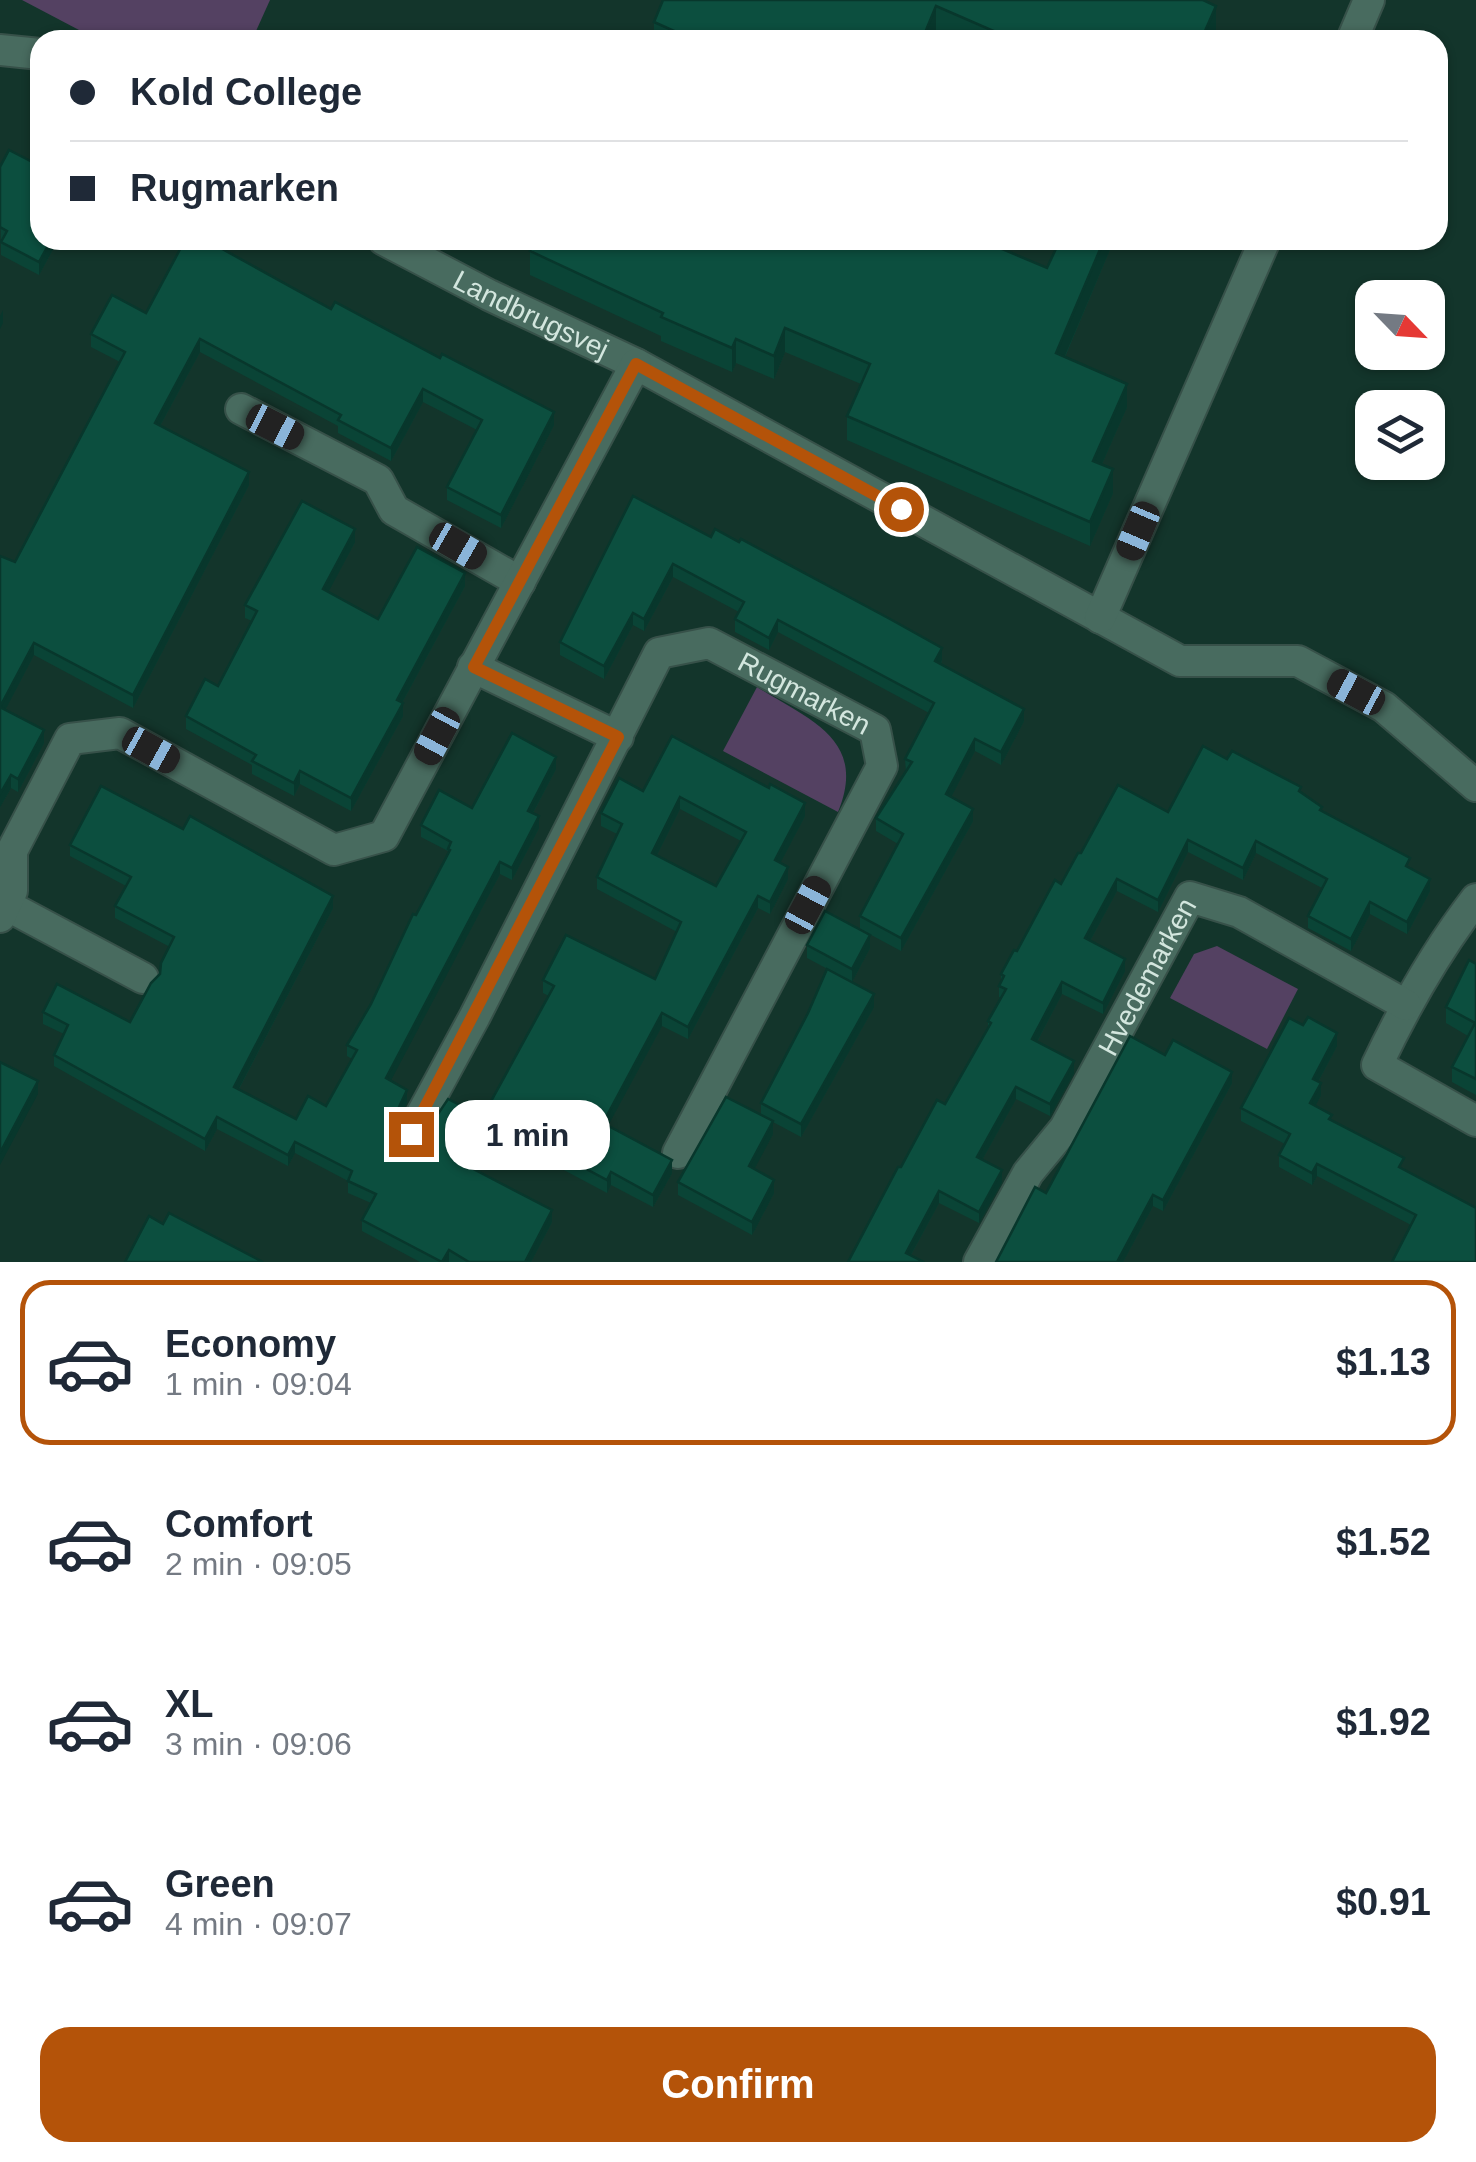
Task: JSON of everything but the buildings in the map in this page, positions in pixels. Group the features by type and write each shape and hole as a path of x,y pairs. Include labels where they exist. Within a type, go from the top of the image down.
{"street":[{"path":"1356,30 1369,0"},
{"path":"0,50 30,53"},
{"name":"Landbrugsvej","path":"403,250 636,364 1180,661 1298,660 1384,707 1476,786"},
{"path":"1100,618 1261,250"},
{"path":"143,978 3,911 12,891 12,851 70,739 120,733 334,850 384,836 636,364"},
{"path":"241,409 378,480 394,510 520,582"},
{"name":"Rugmarken","path":"411,1134 660,653 709,643 875,730 882,766 678,1153"},
{"path":"474,667 618,737"},
{"name":"Hvedemarken","path":"979,1262 1028,1174 1066,1128 1190,897 1239,912 1406,1005"},
{"path":"1476,899 1406,1005 1377,1065 1476,1121"}],"shaded area":[{"path":"22,0 270,0 256,30 79,30"},
{"path":"757,687 813,722 839,749 845,766 845,787 838,812 723,751"},
{"path":"1217,946 1298,989 1267,1049 1170,998 1194,954"}],"route":[{"path":"411,1134 618,737 474,667 636,364 901,509"}]}
